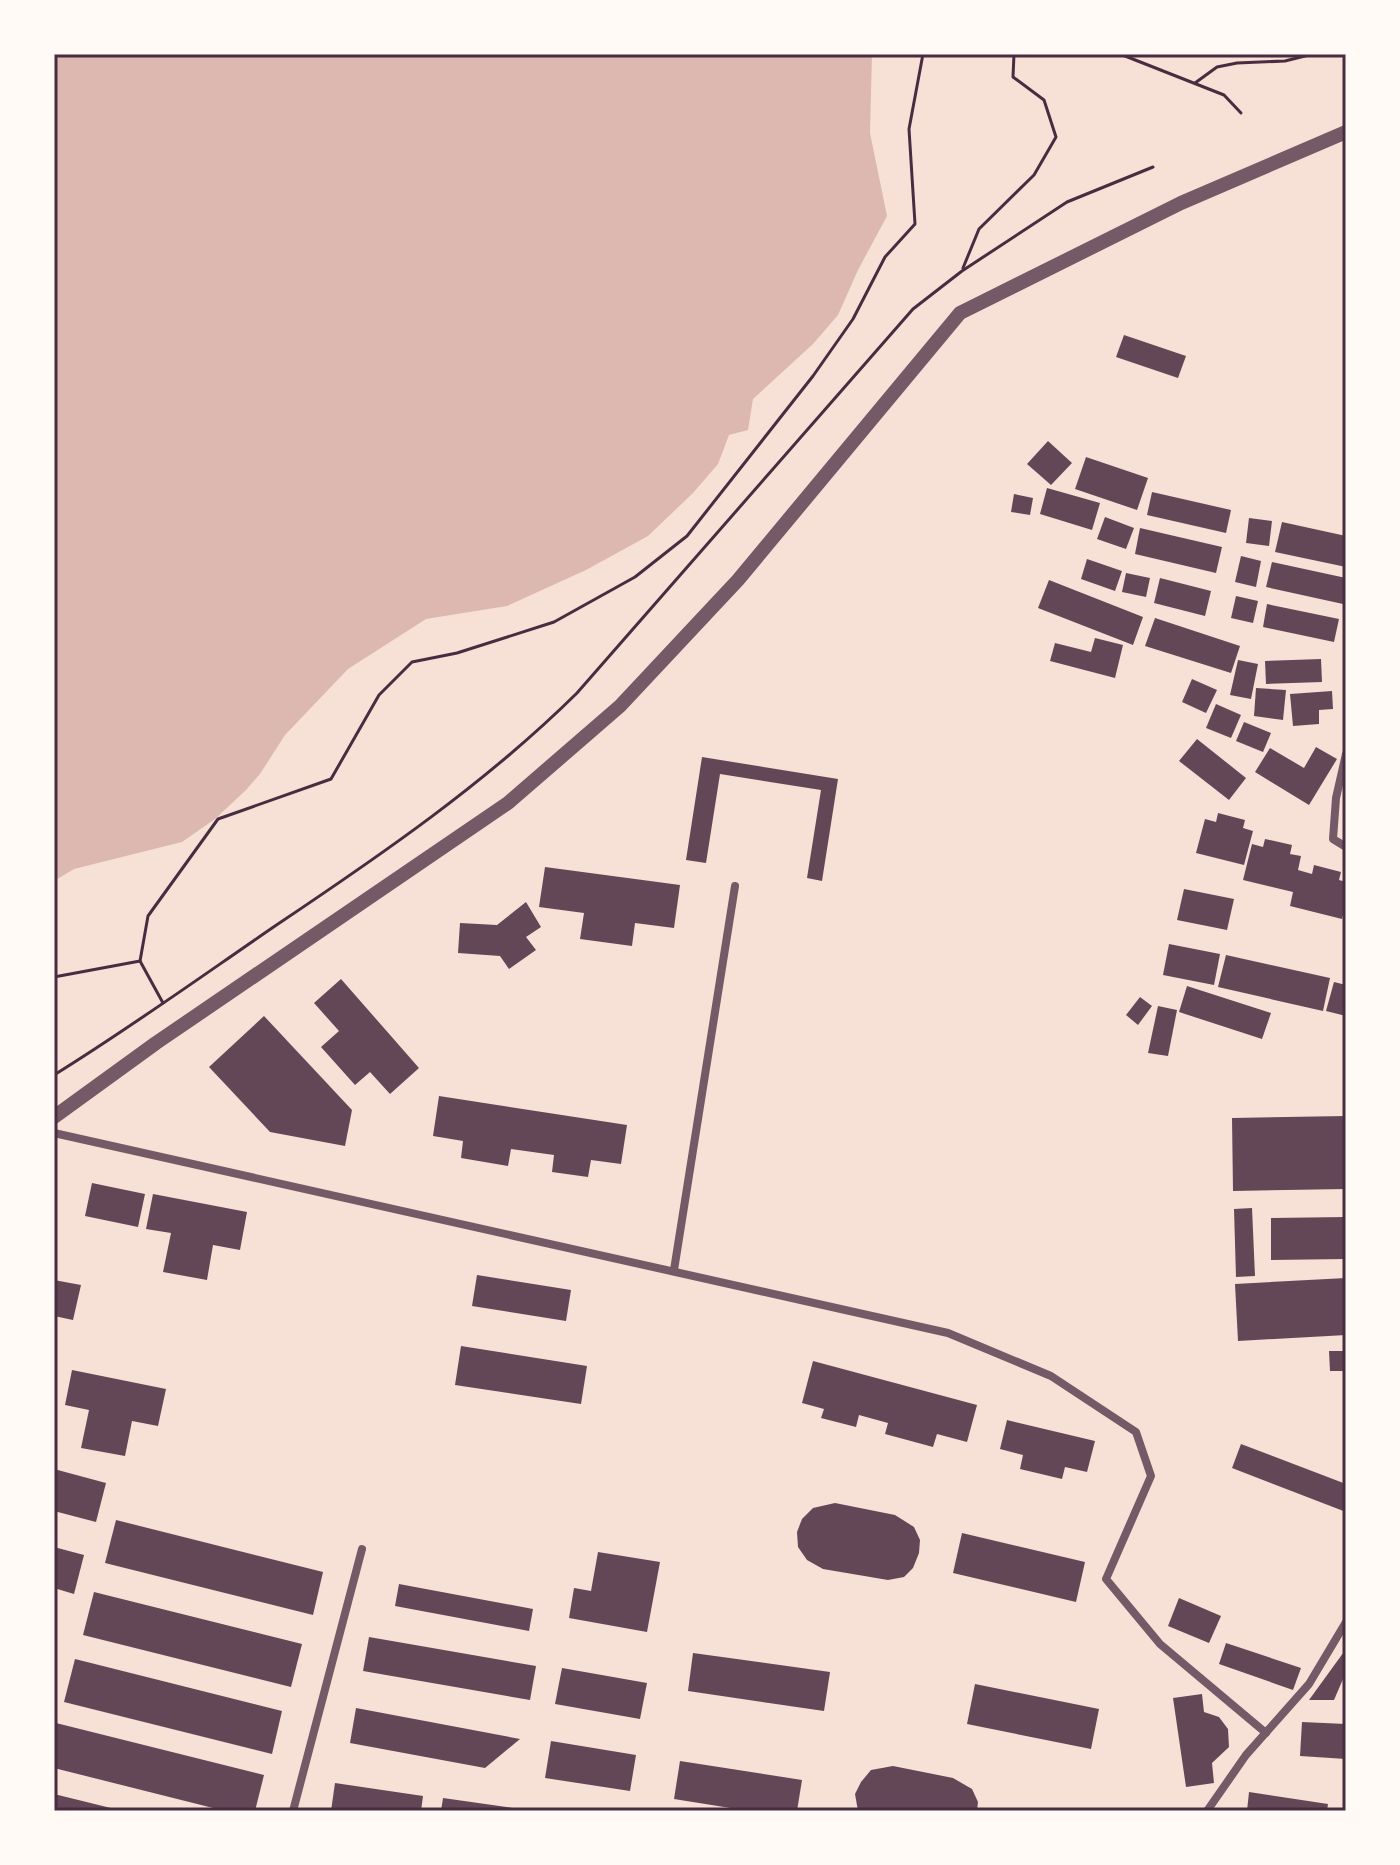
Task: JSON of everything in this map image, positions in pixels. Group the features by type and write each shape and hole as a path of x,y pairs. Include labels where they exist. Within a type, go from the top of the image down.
{"street":[{"path":"54,1117 156,1043 508,803 620,706 738,580 960,313 1181,203 1346,132"},
{"path":"1346,754 1336,798 1333,839 1346,847"},
{"path":"674,1270 735,886"},
{"path":"54,1133 948,1333 1051,1376 1136,1432 1151,1476 1106,1579 1160,1644 1266,1733"},
{"path":"293,1811 362,1549"},
{"path":"1207,1811 1246,1755 1309,1684 1346,1622"}],"path":[{"path":"164,1004 140,961 148,916 218,819 331,779 379,695 412,662 457,653 554,622 635,577 687,536 813,376 853,319 885,257 915,224 909,129 923,54"},
{"path":"962,271 979,229 1034,175 1056,137 1044,100 1013,77 1014,54"},
{"path":"1120,54 1224,95 1241,113"},
{"path":"1194,84 1217,67 1285,61 1313,54"},
{"path":"54,1075 164,1004 402,840 530,740 577,693 913,309 962,271 1067,202 1153,167"},
{"path":"54,977 140,961"}],"shaded area":[{"path":"54,54 872,54 870,133 887,216 838,315 813,344 753,399 748,430 729,435 718,464 648,536 586,570 507,606 426,619 348,669 285,735 246,790 215,819 182,842 74,869 54,881"}],"building":[{"path":"1124,335 1186,356 1178,378 1116,357"},
{"path":"1048,441 1072,463 1051,485 1027,464"},
{"path":"1086,457 1148,478 1137,510 1075,489"},
{"path":"1047,488 1100,503 1092,530 1040,514"},
{"path":"1152,492 1231,510 1226,533 1147,515"},
{"path":"1014,494 1033,498 1030,515 1011,512"},
{"path":"1105,517 1134,528 1126,549 1097,539"},
{"path":"1249,518 1272,521 1269,546 1246,543"},
{"path":"1282,522 1346,536 1346,567 1275,552"},
{"path":"1140,528 1222,547 1216,573 1135,554"},
{"path":"1241,556 1261,561 1256,587 1235,582"},
{"path":"1087,559 1122,571 1115,591 1081,579"},
{"path":"1272,562 1346,578 1343,604 1266,587"},
{"path":"1126,573 1150,578 1146,597 1122,592"},
{"path":"1160,578 1211,591 1205,616 1154,603"},
{"path":"1049,580 1143,617 1133,645 1038,608"},
{"path":"1236,596 1258,601 1253,623 1231,618"},
{"path":"1267,604 1339,619 1334,642 1263,627"},
{"path":"1155,618 1240,646 1231,673 1145,646"},
{"path":"1095,638 1123,645 1115,678 1050,661 1055,643 1091,652"},
{"path":"1321,659 1322,682 1266,684 1265,661"},
{"path":"1238,660 1258,664 1251,699 1230,695"},
{"path":"1192,679 1217,690 1206,713 1182,702"},
{"path":"1256,688 1286,690 1283,720 1254,716"},
{"path":"1332,691 1333,709 1319,710 1319,724 1293,726 1290,694"},
{"path":"1216,704 1241,715 1231,738 1206,728"},
{"path":"1244,722 1271,733 1263,752 1236,741"},
{"path":"1197,739 1246,778 1229,800 1179,761"},
{"path":"1316,747 1337,759 1309,805 1255,772 1270,748 1304,768"},
{"path":"702,757 838,779 822,881 807,878 821,790 720,774 706,863 686,860"},
{"path":"1218,813 1245,820 1243,828 1253,831 1244,865 1196,853 1205,819 1216,822"},
{"path":"1265,839 1292,845 1290,854 1301,856 1298,870 1312,874 1314,865 1341,872 1339,880 1346,882 1342,919 1290,906 1293,892 1243,880 1252,844 1263,847"},
{"path":"545,867 680,885 674,928 635,923 632,946 580,939 584,913 539,907"},
{"path":"1184,889 1234,899 1227,930 1177,920"},
{"path":"526,902 541,927 526,937 536,950 509,969 500,956 458,953 460,923 497,925"},
{"path":"1169,944 1220,954 1214,985 1163,975"},
{"path":"1226,955 1330,978 1323,1011 1218,987"},
{"path":"341,979 419,1068 390,1094 370,1072 355,1085 321,1047 339,1031 314,1003"},
{"path":"1334,982 1346,985 1346,1016 1326,1011"},
{"path":"1187,986 1271,1013 1262,1039 1179,1012"},
{"path":"1140,997 1152,1006 1138,1025 1126,1015"},
{"path":"1158,1006 1177,1010 1168,1056 1148,1053"},
{"path":"264,1016 352,1110 345,1146 270,1132 209,1067"},
{"path":"439,1096 627,1125 621,1164 591,1160 588,1177 552,1172 554,1155 511,1149 508,1166 461,1158 463,1141 433,1136"},
{"path":"1346,1116 1346,1189 1233,1191 1232,1118"},
{"path":"92,1183 145,1194 138,1227 85,1216"},
{"path":"153,1194 247,1212 240,1250 213,1245 207,1280 163,1272 171,1233 146,1229"},
{"path":"1252,1208 1255,1276 1236,1277 1234,1209"},
{"path":"1346,1217 1346,1259 1271,1260 1271,1218"},
{"path":"477,1275 571,1290 566,1321 472,1306"},
{"path":"1346,1278 1346,1335 1238,1341 1235,1284"},
{"path":"54,1280 81,1285 73,1320 54,1316"},
{"path":"461,1346 587,1366 581,1404 455,1385"},
{"path":"1329,1351 1346,1351 1346,1371 1330,1371"},
{"path":"813,1361 977,1405 967,1442 937,1434 933,1447 885,1434 888,1423 859,1415 856,1427 821,1418 824,1409 802,1403"},
{"path":"72,1370 166,1389 158,1426 132,1421 125,1456 81,1448 89,1410 65,1405"},
{"path":"1007,1420 1095,1441 1087,1472 1065,1467 1062,1479 1020,1469 1023,1455 1000,1449"},
{"path":"1241,1444 1346,1484 1346,1512 1232,1468"},
{"path":"54,1469 106,1483 96,1522 54,1511"},
{"path":"835,1503 895,1515 914,1527 920,1540 913,1568 904,1577 888,1580 823,1569 807,1560 798,1547 797,1532 802,1519 813,1508"},
{"path":"116,1520 323,1572 313,1615 105,1563"},
{"path":"962,1533 1085,1562 1076,1602 953,1573"},
{"path":"54,1547 84,1555 74,1594 54,1588"},
{"path":"598,1552 660,1562 647,1632 569,1618 574,1588 591,1591"},
{"path":"399,1584 533,1609 529,1631 395,1606"},
{"path":"94,1592 302,1644 291,1687 83,1635"},
{"path":"1179,1598 1221,1616 1209,1643 1168,1626"},
{"path":"369,1637 536,1666 530,1700 363,1671"},
{"path":"1226,1643 1301,1668 1293,1690 1219,1664"},
{"path":"1346,1649 1346,1672 1334,1700 1309,1700"},
{"path":"693,1653 830,1672 824,1711 688,1691"},
{"path":"75,1659 282,1711 272,1754 64,1702"},
{"path":"562,1668 647,1683 640,1719 555,1704"},
{"path":"975,1684 1099,1709 1091,1749 967,1724"},
{"path":"1202,1694 1204,1712 1219,1717 1228,1729 1229,1747 1212,1763 1214,1783 1186,1787 1173,1698"},
{"path":"356,1708 520,1739 485,1768 350,1743"},
{"path":"1302,1722 1346,1724 1346,1759 1300,1756"},
{"path":"56,1723 264,1775 255,1811 225,1811 54,1768"},
{"path":"551,1741 636,1755 630,1791 545,1778"},
{"path":"680,1761 802,1780 797,1811 749,1811 674,1799"},
{"path":"893,1766 953,1778 972,1789 978,1802 977,1811 858,1811 855,1794 861,1782 871,1770"},
{"path":"335,1783 423,1796 421,1811 331,1811"},
{"path":"1249,1792 1328,1804 1327,1811 1247,1811"},
{"path":"54,1794 119,1810 119,1811 54,1811"},
{"path":"443,1798 520,1809 520,1811 441,1811"}]}
